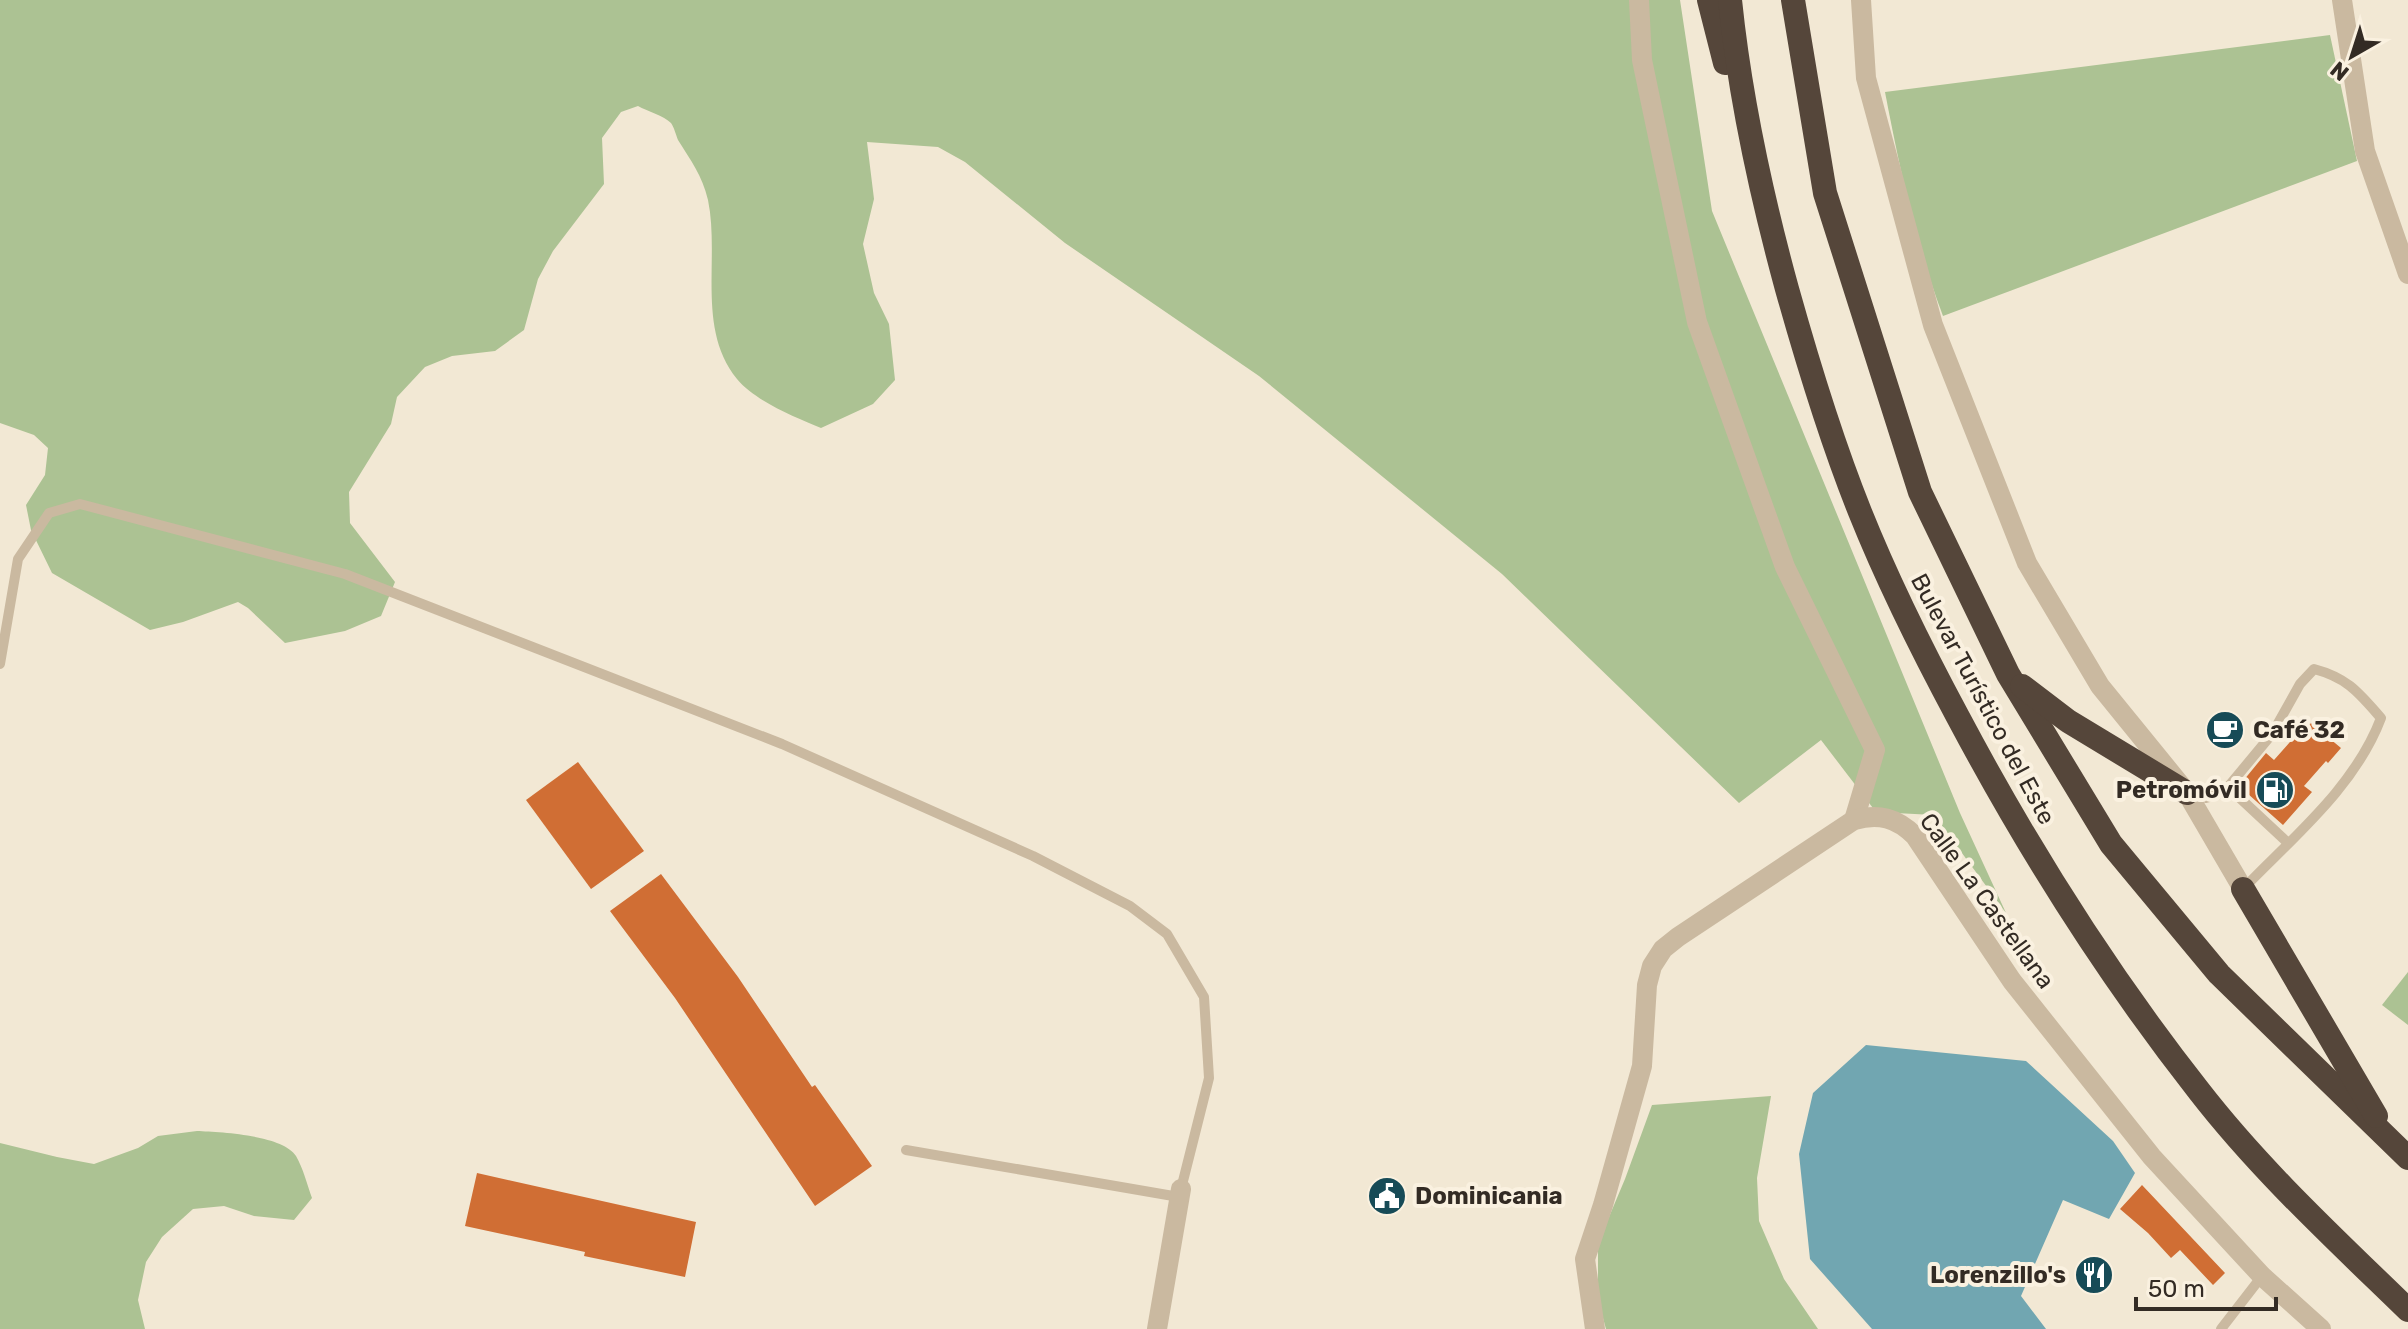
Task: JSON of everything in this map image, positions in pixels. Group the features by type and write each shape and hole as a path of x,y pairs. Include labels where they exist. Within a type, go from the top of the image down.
{"highway":[{"path":"1709,0 1724,61 1745,109"},
{"name":"Bulevar Turístico del Este","path":"1730,0 1745,109 1764,205 1806,356 1859,510 1896,596 1987,772 2040,866 2119,985 2200,1093 2310,1215 2408,1310"},
{"name":"Bulevar Turístico del Este","path":"1793,0 1825,193 1910,462 1920,492 2008,674 2111,844 2219,974 2401,1152"},
{"path":"2008,674 2068,721 2187,793"},
{"path":"2243,889 2401,1152"}],"street":[{"path":"1595,1329 1585,1259 1642,1066 1647,985 1652,966 1663,949 1678,937 1854,820 1875,750 1785,567 1697,322 1642,60 1639,0"},
{"path":"1861,0 1866,78 1933,325 2027,563 2100,686 2187,793 2243,889"},
{"path":"2342,0 2365,151 2408,274"},
{"name":"Calle La Castellana","path":"1854,820 1881,816 1905,827 1915,836 2012,981 2152,1157 2262,1276 2321,1329"},
{"path":"1157,1329 1180,1193"}],"lane":[{"path":"0,664 18,559 49,513 80,504 345,574 782,744 1047,863 1130,906 1167,934 1204,997 1209,1078 1180,1193 906,1150"},
{"path":"2187,793 2206,798 2223,793 2272,734 2300,684 2314,669 2334,674 2354,687 2381,718 2371,745 2353,772 2243,889"},
{"path":"2228,787 2287,842"},
{"path":"2221,1329 2262,1276"}],"green space":[{"path":"0,0 1680,0 1712,211 1960,813 2006,913 1934,815 1876,812 1821,740 1739,803 1502,574 1259,376 1065,243 965,162 938,147 867,142 874,199 863,244 874,293 889,324 895,380 873,404 821,428 776,408 754,394 737,379 724,359 713,316 711,222 703,183 671,123 638,106 621,112 602,138 604,184 553,251 538,279 524,330 495,351 452,356 425,367 397,397 391,424 349,492 350,523 395,582 381,616 345,631 285,643 238,602 150,630 52,573 31,530 26,505 45,475 48,448 34,435 0,423"},
{"path":"2330,35 2357,161 1943,316 1909,206 1885,92"},
{"path":"2408,972 2408,1025 2382,1005"},
{"path":"1771,1096 1757,1178 1759,1221 1784,1279 1818,1329 1606,1329 1598,1300 1598,1243 1652,1105"},
{"path":"197,1131 250,1136 289,1149 296,1156 312,1198 294,1220 254,1216 224,1206 193,1209 162,1237 146,1262 138,1300 145,1329 0,1329 0,1143 94,1164 138,1148 158,1136"}],"water":[{"path":"1866,1045 2026,1061 2113,1141 2135,1173 2109,1219 2063,1200 2021,1296 2046,1329 1872,1329 1810,1259 1799,1154 1813,1093"}],"building":[{"path":"2311,723 2341,748 2304,786 2312,792 2283,825 2239,786 2266,753 2274,760"},
{"path":"578,762 644,851 591,889 526,800"},
{"path":"661,874 872,1166 815,1206 675,998 610,911"},
{"path":"477,1173 696,1222 685,1277 465,1226"},
{"path":"2142,1185 2225,1273 2213,1285 2180,1250 2171,1258 2120,1209"}],"place":[{"name":"Café 32","path":"2225,730"},
{"name":"Petromóvil","path":"2275,790"},
{"name":"Dominicania","path":"1387,1196"},
{"name":"Lorenzillo's","path":"2094,1275"}]}
